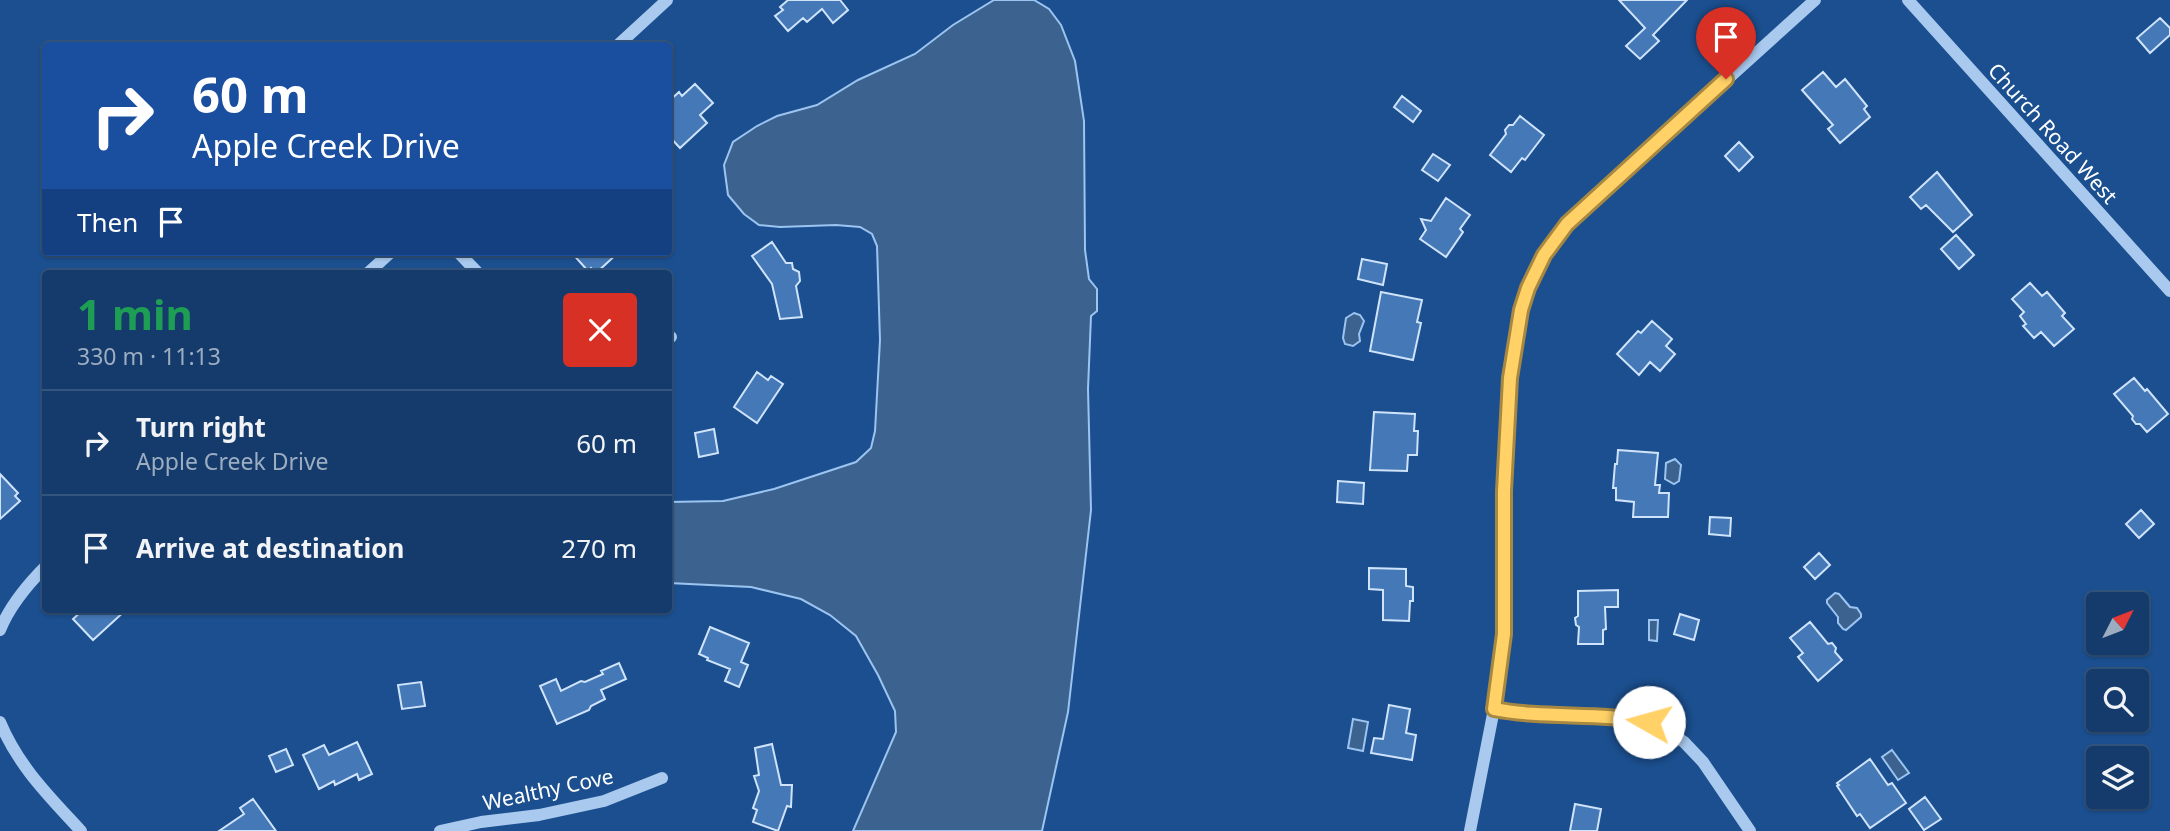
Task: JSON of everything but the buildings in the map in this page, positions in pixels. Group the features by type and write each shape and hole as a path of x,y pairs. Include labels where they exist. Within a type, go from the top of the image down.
{"street":[{"path":"621,42 667,0"},
{"path":"1470,831 1494,709 1504,634 1504,491 1510,378 1521,310 1536,271 1551,243 1587,204 1815,0"},
{"name":"Church Road West","path":"1908,0 2170,291"},
{"path":"371,270 387,256"},
{"path":"462,256 475,270"},
{"path":"0,630 24,588 42,570"},
{"path":"1494,709 1527,714 1637,720 1661,726 1684,742 1703,762 1749,831"},
{"path":"0,722 24,768 81,831"},
{"name":"Wealthy Cove","path":"440,831 604,801 662,778"}],"water":[{"path":"994,0 1034,0 1049,9 1061,25 1075,61 1084,121 1085,250 1089,279 1097,289 1097,311 1091,316 1088,389 1091,510 1068,712 1042,831 853,831 896,732 895,711 878,675 856,636 830,615 801,599 751,587 672,583 672,502 723,501 774,489 856,462 871,448 875,431 880,340 877,246 872,234 860,227 836,225 759,225 744,214 728,195 724,165 733,142 757,126 777,116 817,105 858,80 915,54 953,25"},
{"path":"1354,313 1360,315 1364,321 1359,334 1360,341 1353,346 1345,344 1343,338 1346,318"},
{"path":"1675,459 1681,465 1679,481 1674,484 1665,479 1666,463"},
{"path":"1835,593 1850,607 1857,608 1861,614 1846,630 1838,623 1838,617 1827,603"},
{"path":"1649,620 1658,620 1657,641 1649,640"},
{"path":"1353,719 1368,722 1363,751 1348,748"},
{"path":"1892,750 1909,773 1898,780 1882,757"}],"route":[{"path":"1649,722 1621,718 1527,714 1494,709 1504,634 1504,491 1512,354 1528,288 1551,243 1587,204 1726,79"}]}
